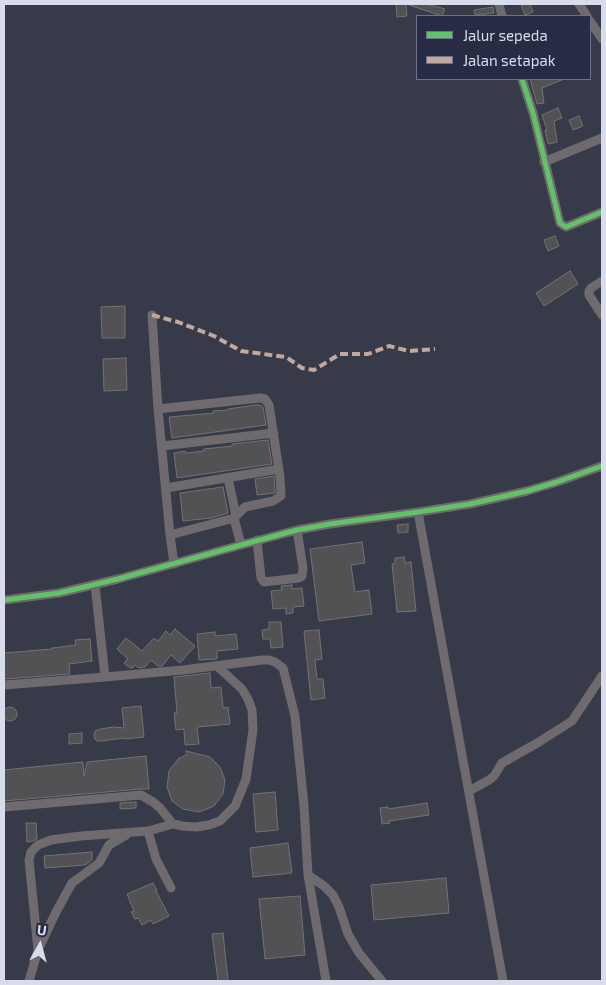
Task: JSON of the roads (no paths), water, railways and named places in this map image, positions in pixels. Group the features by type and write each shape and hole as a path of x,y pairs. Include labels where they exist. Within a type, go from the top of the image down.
{"street":[{"path":"579,4 586,15"},
{"path":"591,22 602,39"},
{"path":"522,80 560,223 566,227 602,212"},
{"path":"544,162 602,138"},
{"path":"602,281 591,288 589,295 602,314"},
{"path":"152,314 158,409 174,564"},
{"path":"158,409 265,399 269,405 281,488 281,496 273,501 245,507 235,518 170,535"},
{"path":"162,446 274,433"},
{"path":"4,600 59,593 95,585 297,530 470,504 527,491 602,466"},
{"path":"166,488 279,469"},
{"path":"228,478 241,545"},
{"path":"418,512 503,981"},
{"path":"257,540 261,578 264,582 299,578 302,576 303,568 297,530"},
{"path":"95,585 104,677"},
{"path":"4,685 183,670 269,660 276,662 283,668 295,716 304,806 308,875 326,981"},
{"path":"38,950 30,860 31,852 38,845 51,840 81,836 148,831 172,824 196,827 209,825 220,821 235,806 246,779 253,730 252,710 248,698 242,689 217,666"},
{"path":"469,791 492,778 502,763 572,721 602,676"},
{"path":"4,807 141,795 160,808 172,824"},
{"path":"148,831 156,859 171,888"},
{"path":"29,981 38,950 72,883 99,862 109,844 132,833"},
{"path":"308,875 333,895 348,934 359,953 382,981"}]}
